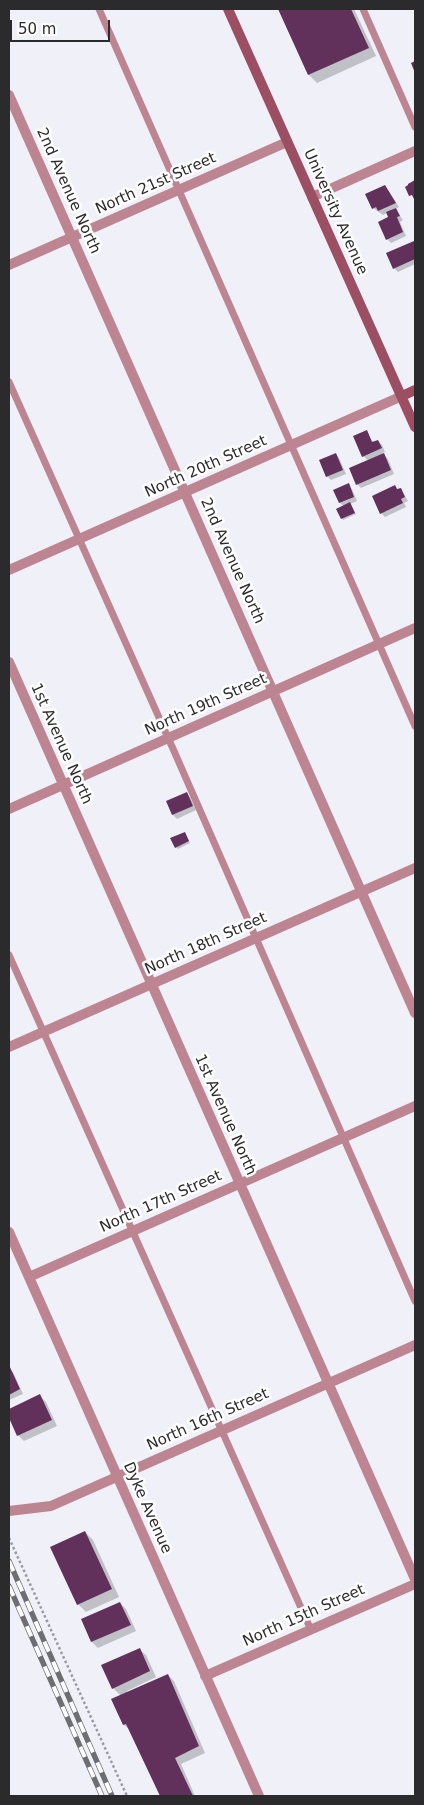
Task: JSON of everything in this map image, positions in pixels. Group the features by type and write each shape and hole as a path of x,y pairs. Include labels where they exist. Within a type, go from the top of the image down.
{"street":[{"name":"University Avenue","path":"228,9 415,427"},
{"name":"2nd Avenue North","path":"9,95 415,1013"},
{"name":"North 21st Street","path":"9,265 287,142"},
{"path":"312,197 415,151"},
{"name":"North 20th Street","path":"9,570 415,390"},
{"name":"North 19th Street","path":"9,809 415,628"},
{"name":"1st Avenue North","path":"9,662 415,1579"},
{"name":"North 18th Street","path":"9,1047 415,868"},
{"name":"North 17th Street","path":"29,1277 415,1106"},
{"name":"Dyke Avenue","path":"9,1232 259,1796"},
{"name":"North 16th Street","path":"9,1511 51,1506 415,1344"},
{"name":"North 15th Street","path":"205,1676 415,1584"}],"lane":[{"path":"98,9 415,726"},
{"path":"363,9 415,127"},
{"path":"9,382 169,739 415,1300"},
{"path":"9,955 311,1630"}],"path":[{"path":"9,1538 127,1796"}],"building":[{"path":"278,9 351,9 369,48 308,75"},
{"path":"415,61 415,73 411,63"},
{"path":"415,180 415,201 412,195 409,196 405,187"},
{"path":"385,185 396,203 378,211 376,207 372,209 365,194"},
{"path":"396,208 400,216 397,217 403,232 386,240 378,222 388,217 386,212"},
{"path":"414,241 415,259 393,269 386,253"},
{"path":"367,430 372,442 378,440 382,448 362,457 353,436"},
{"path":"336,453 343,470 326,477 319,460"},
{"path":"384,453 391,470 356,485 349,468"},
{"path":"349,483 354,497 339,503 333,490"},
{"path":"395,485 397,489 401,488 405,497 401,499 403,503 380,514 372,496"},
{"path":"350,502 355,513 341,519 336,509"},
{"path":"187,792 193,806 172,815 166,801"},
{"path":"185,832 189,841 175,848 170,838"},
{"path":"9,1365 20,1389 9,1395"},
{"path":"40,1394 52,1420 17,1436 9,1418 9,1409"},
{"path":"85,1531 112,1589 77,1605 50,1547"},
{"path":"120,1602 131,1625 91,1642 81,1619"},
{"path":"140,1648 150,1671 112,1689 101,1665"},
{"path":"168,1674 199,1746 175,1758 193,1796 160,1796 126,1724 123,1725 111,1699"}],"railway":[{"path":"9,1561 112,1796"},
{"path":"9,1586 102,1796"}]}
